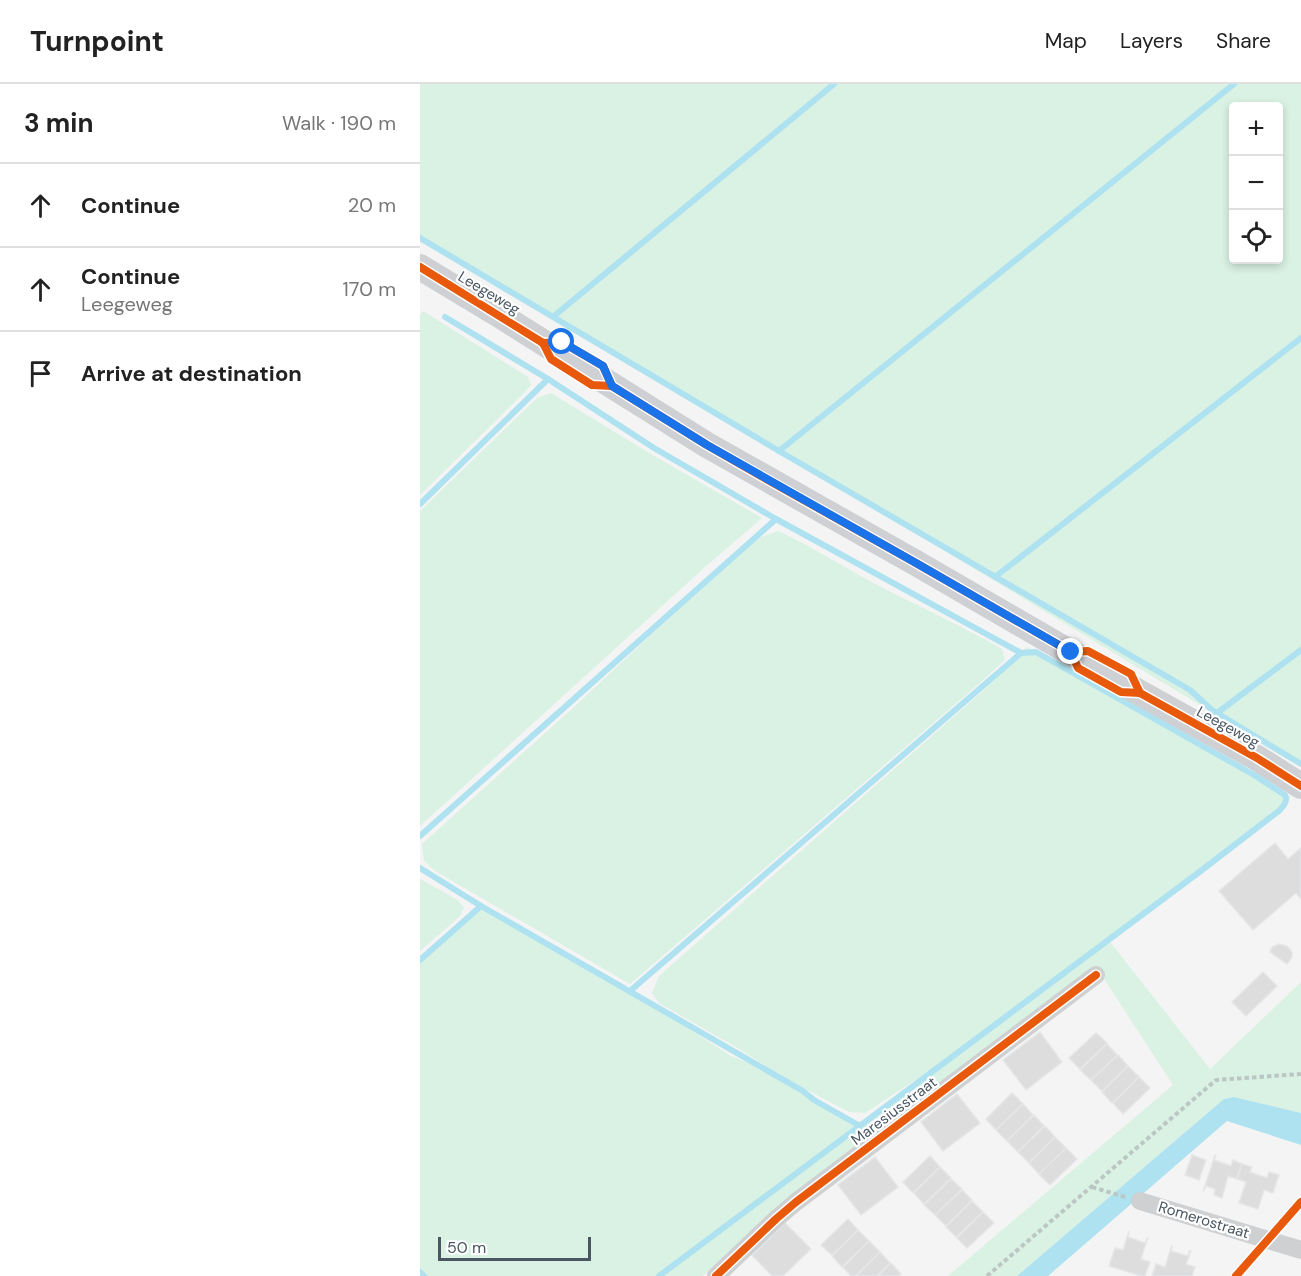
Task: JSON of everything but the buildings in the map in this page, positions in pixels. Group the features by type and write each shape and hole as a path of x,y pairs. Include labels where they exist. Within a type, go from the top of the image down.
{"main road":[{"name":"Leegeweg","path":"420,267 707,445 1257,758 1301,786"}],"street":[{"name":"Maresiusstraat","path":"716,1276 796,1202 1096,975"},
{"name":"Romerostraat","path":"1140,1201 1301,1250"}],"path":[{"path":"987,1276 1216,1080 1301,1074"},
{"path":"1091,1187 1140,1201"}],"green space":[{"path":"420,84 1301,84 1301,766 642,368 420,241"},
{"path":"423,311 528,377 531,385 420,495 420,315"},
{"path":"551,393 762,518 420,826 420,511 537,398"},
{"path":"778,531 1002,649 1005,660 630,984 435,871 424,861 422,844 740,555 761,537"},
{"path":"1027,647 1291,797 1267,818 1107,938 1210,1069 1301,982 1301,1113 1234,1097 1224,1099 1017,1276 948,1276 1173,1085 1097,968 775,1208 703,1276 420,1276 420,959 481,906 630,991 731,1056 769,1071 814,1100 859,1124 929,1071 865,1113 849,1112 788,1080 659,1003 652,993 659,976 984,690"},
{"path":"420,879 456,899 464,907 460,916 420,951"}],"water":[{"path":"1234,1097 1301,1113 1301,1145 1227,1121 1048,1276 1017,1276 1224,1099"}],"waterway":[{"path":"554,316 834,84"},
{"path":"779,451 1234,84"},
{"path":"420,238 779,451 1190,690 1212,710 1301,764"},
{"path":"445,317 548,379 654,448 776,519 1021,653 1036,652 1254,775 1286,797 1280,810 1202,870 659,1276"},
{"path":"995,577 1301,338"},
{"path":"420,504 548,379"},
{"path":"420,836 776,519"},
{"path":"1217,713 1301,650"},
{"path":"630,991 1021,653"},
{"path":"420,868 481,906 860,1126"},
{"path":"420,960 481,906"},
{"path":"420,1272 424,1276"}],"cycle path":[{"path":"420,267 543,343"},
{"path":"543,343 562,342 603,366 612,386"},
{"path":"543,343 551,359 592,385 612,386 707,445 1071,652"},
{"path":"1071,652 1088,651 1131,674 1140,693"},
{"path":"1071,652 1078,668 1121,692 1140,693 1257,758 1301,786"},
{"path":"716,1276 796,1202 1096,975"},
{"path":"1236,1276 1301,1202"}],"route":[{"path":"562,342 603,366 612,386 707,445 1071,652"}]}
